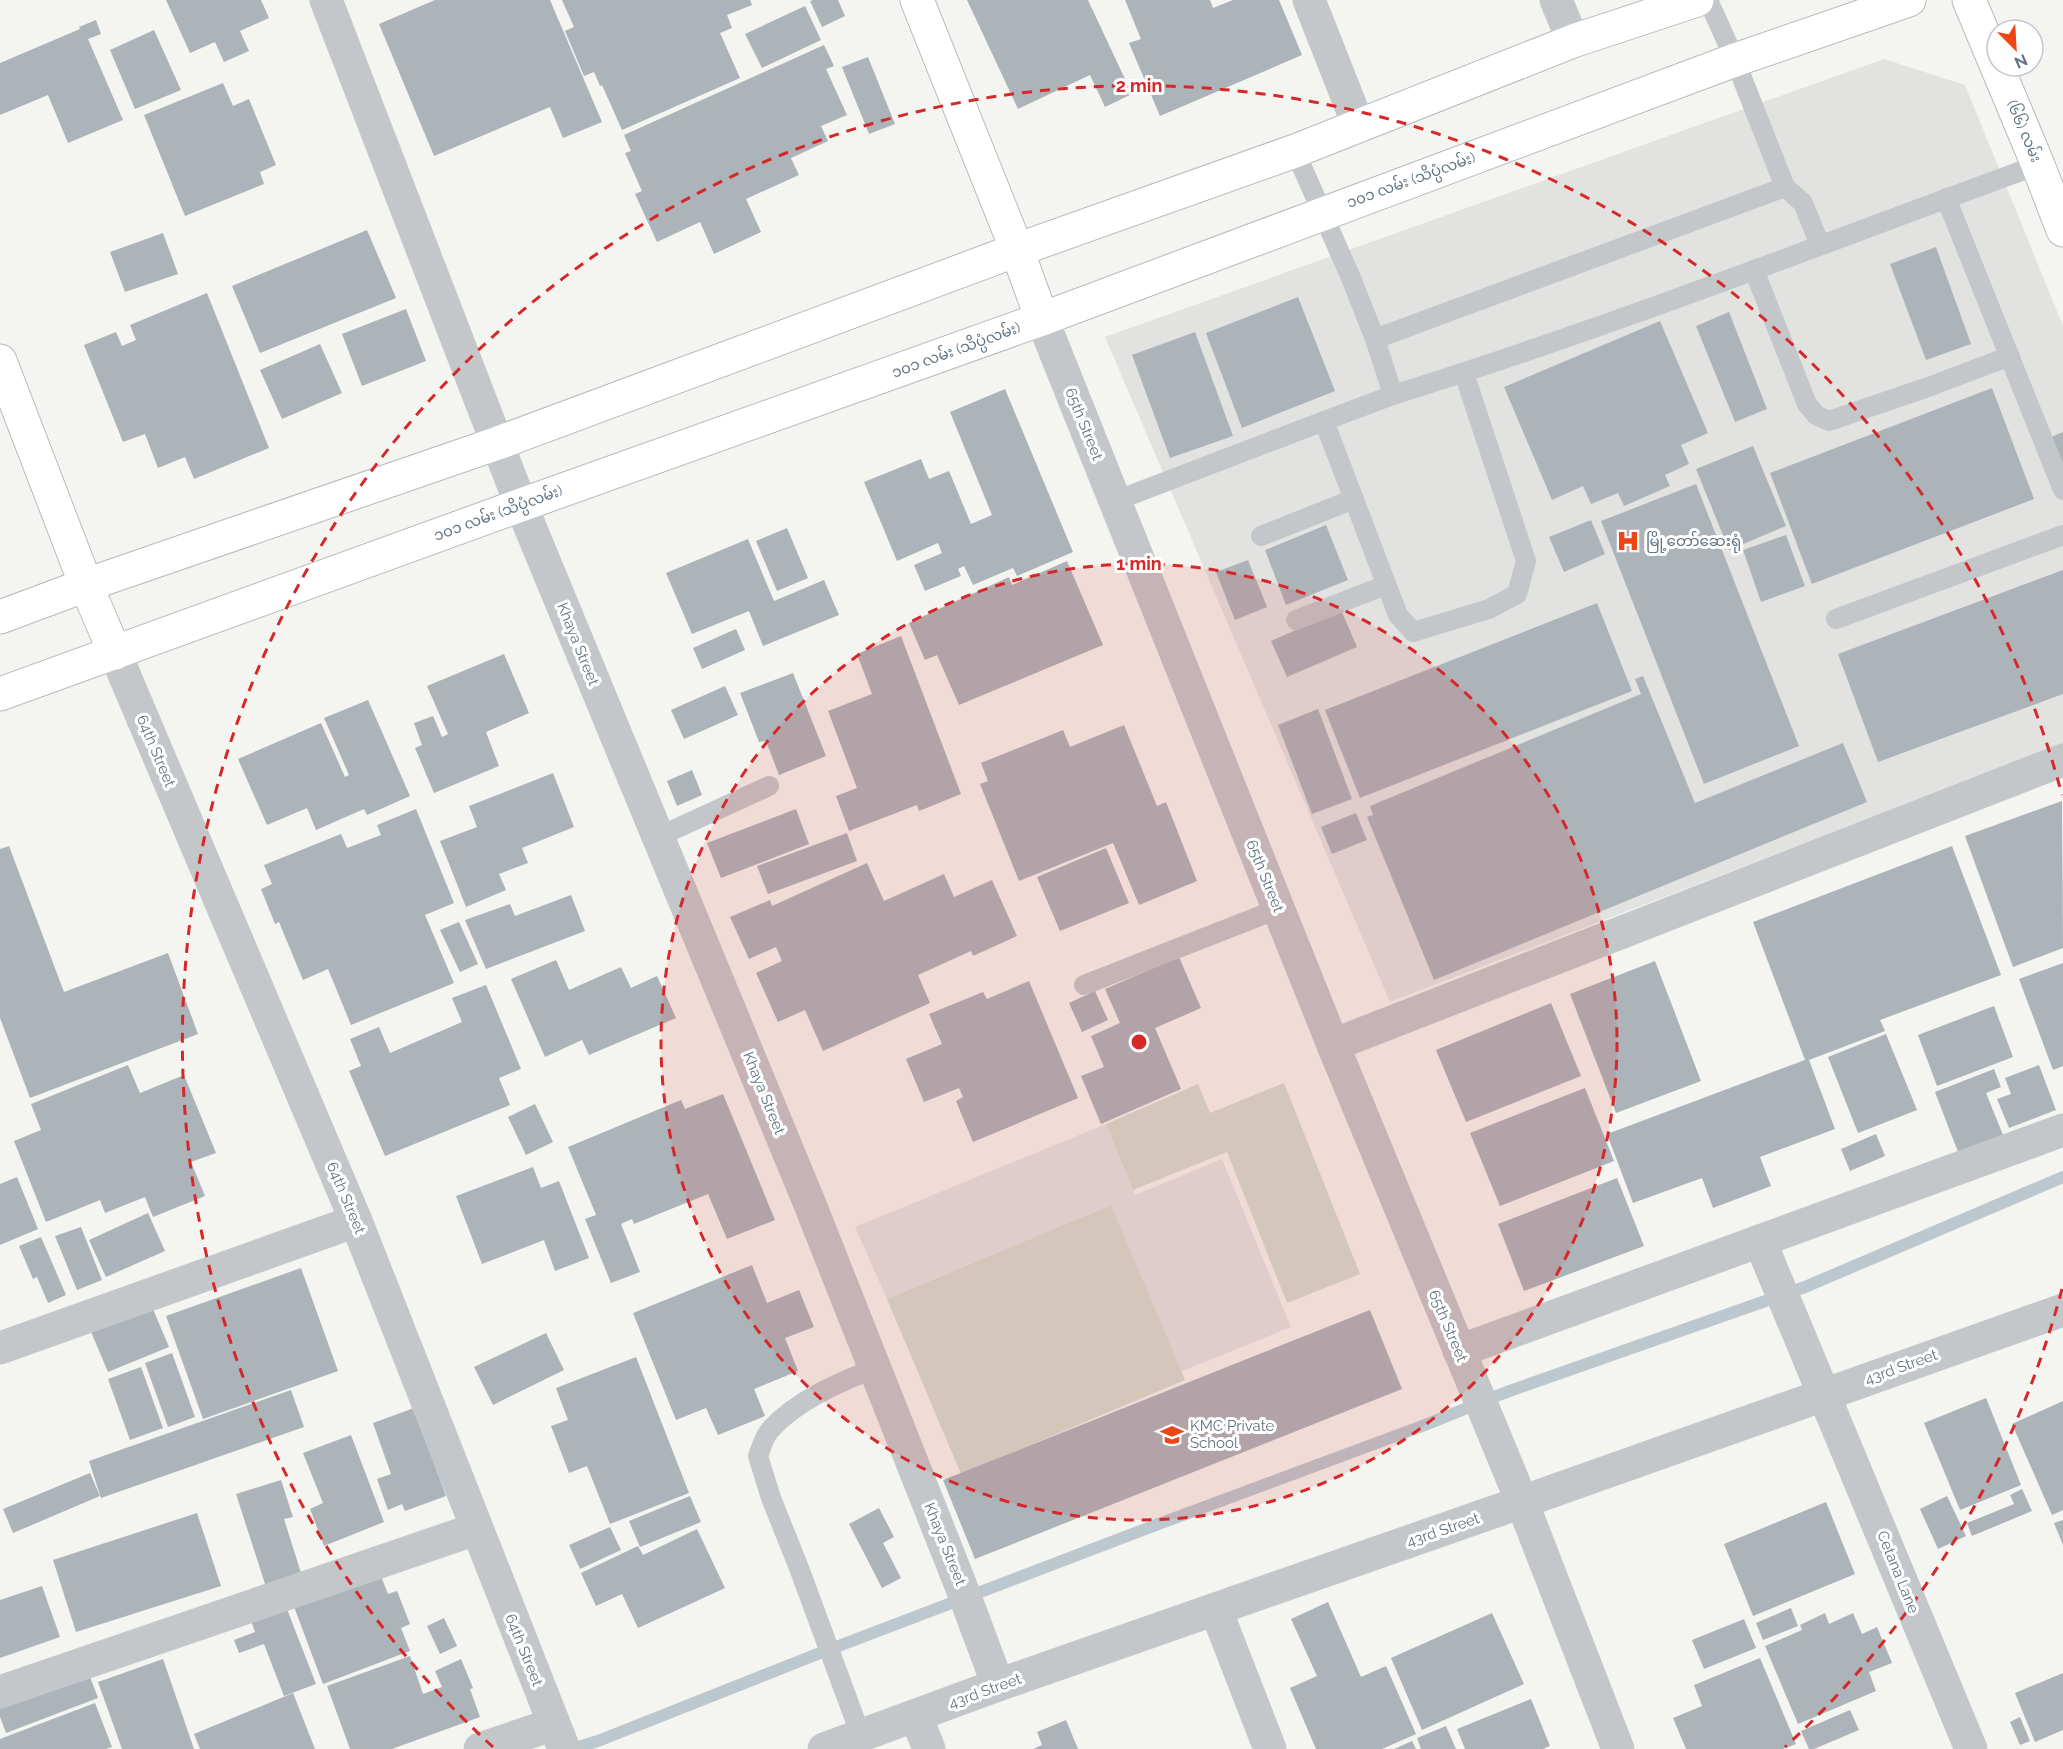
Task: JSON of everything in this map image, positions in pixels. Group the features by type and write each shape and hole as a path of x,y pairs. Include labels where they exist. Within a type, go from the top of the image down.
{"main road":[{"name":"65th Street","path":"917,0 1017,250 1042,319"},
{"path":"0,617 86,585 498,443 1017,250 1295,151 1658,7 1697,0"},
{"name":"၁၀၁ လမ်း (သိပ္ပံလမ်း)","path":"0,694 1042,319 1735,60 1910,0"},
{"name":"(၆၆) လမ်း","path":"1969,0 2063,230"},
{"path":"0,361 86,585 115,653"}],"street":[{"name":"Khaya Street","path":"326,0 521,505 809,1202 998,1685"},
{"path":"1309,0 1359,127"},
{"path":"1556,0 1573,41"},
{"name":"65th Street","path":"1042,319 1333,1045 1522,1502 1618,1749"},
{"name":"64th Street","path":"115,653 356,1221 559,1738"},
{"path":"1333,1045 2063,760"},
{"path":"1459,1351 2063,1130"},
{"path":"0,1348 356,1221"},
{"name":"Cetana Lane","path":"1760,1241 1971,1749"},
{"name":"43rd Street","path":"824,1749 998,1685 2063,1310"},
{"path":"0,1692 476,1529"},
{"path":"1216,1610 1270,1749"},
{"path":"916,1716 929,1749"},
{"path":"480,1749 559,1738"}],"lane":[{"path":"1708,0 1735,60 1785,187 1803,203 1820,245"},
{"path":"1295,151 1351,278 1375,339 1393,395"},
{"path":"1115,501 1393,395 1464,373 1754,270 2038,165"},
{"path":"1375,339 1785,187"},
{"path":"1946,198 2063,490"},
{"path":"1754,270 1808,404 1816,415 1829,421 2010,356"},
{"path":"1324,421 1398,615 1413,632 1489,609 1517,594 1526,561 1464,373"},
{"path":"1261,536 1354,499"},
{"path":"1836,619 2063,535"},
{"path":"1296,620 1386,585"},
{"path":"658,837 769,786"},
{"path":"1084,986 1278,909"},
{"path":"861,1736 771,1498 758,1456 768,1432 794,1409 840,1383 875,1368"}],"shaded area":[{"name":"မြို့တော်ဆေးရုံ","path":"1884,59 1965,85 2063,326 2063,744 1390,1002 1105,337"},
{"path":"1284,1083 1360,1274 1287,1303 1227,1152 1133,1190 1106,1124 1198,1084 1210,1113"},
{"path":"1106,1124 1135,1195 1222,1159 1291,1327 1180,1372 1111,1205 887,1299 855,1227"},
{"path":"1111,1205 1185,1380 961,1474 887,1299"}],"building":[{"path":"166,0 261,0 269,18 240,31 249,51 224,62 215,42 190,53"},
{"path":"435,0 550,0 602,122 563,138 550,107 434,156 379,24"},
{"path":"562,0 750,0 752,5 727,15 732,28 720,33 740,78 622,130 594,72 584,76 565,31 574,27"},
{"path":"838,0 845,16 822,27 810,1"},
{"path":"967,0 1088,0 1132,94 1105,107 1090,75 1018,109"},
{"path":"1125,0 1210,0 1213,8 1233,0 1279,0 1302,55 1160,116 1129,43 1141,39"},
{"path":"805,6 821,40 762,68 745,34"},
{"path":"96,20 101,34 88,39 123,120 68,143 48,95 0,115 0,63"},
{"path":"154,30 181,90 135,109 110,50"},
{"path":"824,45 834,66 826,69 847,115 821,126 828,141 791,158 799,175 746,199 761,232 714,254 700,222 657,242 635,194 642,191 625,153 631,151 624,135"},
{"path":"868,57 895,124 869,134 842,67"},
{"path":"223,83 233,106 249,99 276,165 260,172 264,184 185,216 144,115"},
{"path":"367,230 396,298 260,353 232,286"},
{"path":"163,233 178,274 125,292 110,252"},
{"path":"1936,247 1971,344 1926,360 1890,264"},
{"path":"207,293 269,448 194,479 185,457 158,468 145,434 123,442 84,345 116,332 122,346 136,340 130,325"},
{"path":"1298,297 1335,391 1242,428 1206,333"},
{"path":"406,309 426,361 362,386 342,334"},
{"path":"1729,312 1767,409 1735,422 1696,326"},
{"path":"1660,321 1708,433 1681,445 1689,464 1665,475 1670,486 1624,506 1618,493 1591,504 1583,486 1552,500 1504,387"},
{"path":"1195,332 1233,436 1170,458 1132,355"},
{"path":"320,344 342,393 282,419 260,370"},
{"path":"1992,388 2034,499 1812,584 1770,473"},
{"path":"1005,389 1073,552 1017,576 1013,568 973,585 964,566 958,569 961,576 925,591 914,565 942,553 938,543 897,561 864,482 921,459 929,479 949,471 971,524 992,515 950,412"},
{"path":"2063,432 2063,467 2051,437"},
{"path":"1753,446 1786,526 1729,550 1696,469"},
{"path":"1696,484 1799,746 1704,784 1601,521"},
{"path":"1591,520 1605,554 1564,572 1549,537"},
{"path":"1326,525 1348,580 1286,605 1265,550"},
{"path":"787,528 808,578 777,591 756,541"},
{"path":"1786,535 1805,586 1761,602 1743,550"},
{"path":"748,539 774,601 824,580 839,615 763,646 749,611 692,634 666,573"},
{"path":"1248,560 1267,607 1235,620 1216,572"},
{"path":"1067,561 1103,645 959,705 937,655 925,660 909,623 1009,577 1012,585"},
{"path":"2063,570 2063,694 1878,762 1838,654"},
{"path":"1597,603 1632,691 1360,798 1325,710"},
{"path":"1341,610 1357,647 1287,677 1271,641"},
{"path":"736,629 745,650 702,669 693,648"},
{"path":"901,636 961,794 919,811 917,805 849,831 836,796 857,788 828,711 872,694 857,654"},
{"path":"504,654 529,713 486,732 499,766 434,793 415,748 422,745 414,723 433,716 442,737 448,734 427,686"},
{"path":"793,673 826,756 779,775 766,741 759,742 740,693"},
{"path":"1643,676 1695,803 1843,743 1867,802 1434,980 1367,817 1373,815 1370,806 1641,694 1635,679"},
{"path":"725,686 738,715 684,739 671,710"},
{"path":"368,700 410,796 367,815 364,809 316,830 307,808 267,825 238,759 321,723 345,777 349,775 324,718"},
{"path":"1318,709 1352,799 1312,814 1278,725"},
{"path":"1124,725 1157,806 1166,802 1197,881 1139,905 1113,843 1019,881 980,784 988,781 981,763 1063,730 1070,747"},
{"path":"692,770 702,795 677,806 667,781"},
{"path":"553,773 574,827 522,848 528,863 499,874 506,890 466,907 440,841 477,827 469,806"},
{"path":"2062,801 2063,948 2013,967 1965,836"},
{"path":"416,809 454,903 425,915 454,983 351,1025 328,969 303,980 279,922 275,924 261,889 272,884 264,865 341,834 347,848 381,835 377,825"},
{"path":"796,809 809,844 721,878 707,843"},
{"path":"1356,813 1367,840 1332,854 1321,827"},
{"path":"847,833 857,861 768,894 757,866"},
{"path":"9,846 64,992 168,953 198,1034 30,1098 0,1018 0,849"},
{"path":"1952,846 2001,975 1880,1020 1885,1031 1809,1060 1835,1129 1760,1157 1771,1186 1713,1208 1702,1178 1633,1203 1607,1134 1805,1060 1753,922"},
{"path":"1106,848 1129,903 1060,931 1037,877"},
{"path":"867,863 884,901 944,874 954,897 992,880 1017,936 973,956 971,951 918,975 930,1003 823,1051 805,1010 778,1022 756,973 782,961 776,947 749,959 730,917 770,900 772,906"},
{"path":"571,895 585,931 486,969 465,920 510,904 515,916"},
{"path":"459,922 478,964 460,972 440,930"},
{"path":"1179,957 1201,1008 1155,1028 1181,1089 1101,1124 1081,1076 1104,1067 1091,1036 1120,1023 1105,989"},
{"path":"556,960 569,990 621,967 631,988 657,976 676,1018 589,1055 582,1040 545,1057 511,979"},
{"path":"1655,961 1701,1081 1616,1113 1570,994"},
{"path":"2063,963 2063,1066 2053,1070 2019,979"},
{"path":"1029,981 1078,1098 973,1142 956,1101 963,1097 959,1088 924,1102 906,1059 942,1044 929,1014 983,992 987,999"},
{"path":"486,985 521,1069 499,1078 510,1105 385,1156 349,1071 361,1066 350,1039 379,1027 390,1053 462,1022 452,998"},
{"path":"1095,991 1108,1020 1082,1032 1069,1003"},
{"path":"1551,1003 1581,1076 1466,1122 1436,1050"},
{"path":"1994,1006 2013,1057 1937,1086 1918,1035"},
{"path":"1886,1034 1917,1110 1858,1133 1828,1057"},
{"path":"128,1065 140,1093 184,1075 216,1153 191,1162 205,1196 153,1217 145,1197 105,1213 100,1200 46,1222 14,1141 41,1130 31,1104"},
{"path":"2039,1065 2056,1110 2009,1128 1997,1099 2011,1094 2005,1078"},
{"path":"1994,1069 2001,1087 1986,1093 2003,1135 1958,1152 1935,1092"},
{"path":"1585,1088 1614,1161 1500,1206 1470,1133"},
{"path":"723,1094 775,1220 727,1239 708,1194 634,1224 632,1219 621,1224 640,1272 611,1283 585,1219 596,1215 568,1147 681,1100 685,1109"},
{"path":"535,1104 553,1142 526,1155 508,1117"},
{"path":"1876,1134 1885,1156 1850,1171 1841,1149"},
{"path":"533,1167 541,1188 559,1181 589,1258 555,1271 544,1240 482,1264 456,1196"},
{"path":"17,1177 38,1229 0,1245 0,1184"},
{"path":"1617,1178 1644,1246 1524,1291 1498,1224"},
{"path":"148,1213 165,1251 106,1277 89,1240"},
{"path":"81,1227 102,1280 77,1290 55,1236"},
{"path":"41,1237 66,1295 48,1303 37,1277 33,1279 19,1246"},
{"path":"752,1265 767,1303 799,1290 814,1327 785,1338 798,1371 754,1389 765,1416 718,1435 706,1408 676,1420 633,1313"},
{"path":"301,1268 338,1371 203,1419 166,1316"},
{"path":"150,1302 169,1347 108,1372 89,1327"},
{"name":"KMC Private School","path":"1370,1310 1402,1389 975,1559 943,1480"},
{"path":"546,1333 564,1370 493,1405 474,1367"},
{"path":"172,1353 195,1417 168,1427 145,1363"},
{"path":"636,1357 689,1493 610,1524 587,1466 569,1473 551,1426 568,1420 556,1388"},
{"path":"141,1367 163,1428 130,1440 108,1379"},
{"path":"291,1390 304,1427 101,1498 89,1461"},
{"path":"1986,1398 2021,1485 1960,1510 1924,1423"},
{"path":"2063,1401 2063,1510 2052,1515 2012,1424"},
{"path":"414,1408 446,1496 405,1511 402,1504 388,1510 377,1479 391,1474 373,1423"},
{"path":"351,1435 384,1522 324,1546 310,1509 323,1503 303,1453"},
{"path":"90,1473 100,1496 13,1533 3,1509"},
{"path":"281,1480 293,1517 284,1519 302,1576 266,1587 236,1494"},
{"path":"2022,1489 2032,1511 1972,1536 1967,1523 2014,1504 2010,1495"},
{"path":"690,1496 701,1522 640,1547 629,1521"},
{"path":"1947,1496 1966,1536 1938,1549 1920,1509"},
{"path":"1826,1502 1855,1574 1753,1616 1724,1544"},
{"path":"879,1508 894,1537 883,1543 901,1578 882,1588 849,1524"},
{"path":"197,1513 221,1586 76,1632 53,1560"},
{"path":"2063,1520 2063,1545 2054,1523"},
{"path":"610,1527 621,1550 580,1569 569,1545"},
{"path":"697,1529 725,1588 638,1628 622,1594 596,1606 581,1573 638,1546 643,1555"},
{"path":"379,1571 388,1594 397,1591 410,1624 401,1628 410,1651 323,1684 293,1604"},
{"path":"42,1586 60,1637 0,1658 0,1600"},
{"path":"1328,1602 1361,1677 1386,1666 1416,1734 1382,1749 1316,1749 1290,1688 1317,1676 1291,1619"},
{"path":"285,1604 316,1684 284,1696 264,1644 239,1653 234,1640 255,1632 250,1618"},
{"path":"1791,1608 1798,1626 1763,1640 1756,1623"},
{"path":"1492,1613 1524,1684 1422,1730 1391,1658"},
{"path":"1825,1613 1829,1624 1853,1613 1862,1634 1877,1627 1892,1663 1869,1672 1876,1691 1798,1724 1765,1646 1802,1630 1800,1625"},
{"path":"444,1618 457,1646 440,1654 427,1626"},
{"path":"1744,1619 1756,1648 1704,1669 1692,1640"},
{"path":"410,1656 423,1694 442,1687 435,1671 461,1659 473,1688 470,1689 480,1717 392,1749 350,1749 327,1686"},
{"path":"1760,1658 1796,1744 1783,1749 1686,1749 1673,1718 1702,1706 1694,1685"},
{"path":"163,1659 194,1749 122,1749 98,1682"},
{"path":"87,1669 98,1698 6,1733 0,1717 0,1701"},
{"path":"2063,1673 2063,1730 2035,1742 2015,1693"},
{"path":"293,1693 315,1749 200,1749 194,1734"},
{"path":"1531,1699 1550,1746 1543,1749 1465,1749 1457,1729"},
{"path":"95,1703 112,1747 106,1749 0,1749 0,1739"},
{"path":"1850,1710 1859,1730 1809,1749 1801,1731"},
{"path":"2020,1717 2030,1741 2020,1745 2010,1722"},
{"path":"1066,1720 1078,1749 1033,1749 1042,1745 1037,1732"},
{"path":"1446,1726 1456,1749 1421,1749 1417,1738"},
{"path":"1412,1741 1416,1749 1394,1749"}],"waterway":[{"path":"572,1749 598,1741 815,1655 1425,1425 1504,1393 1805,1287 2063,1177"}],"place":[{"name":"မြို့တော်ဆေးရုံ","path":"1628,541"},
{"name":"KMC Private School","path":"1172,1435"}]}
